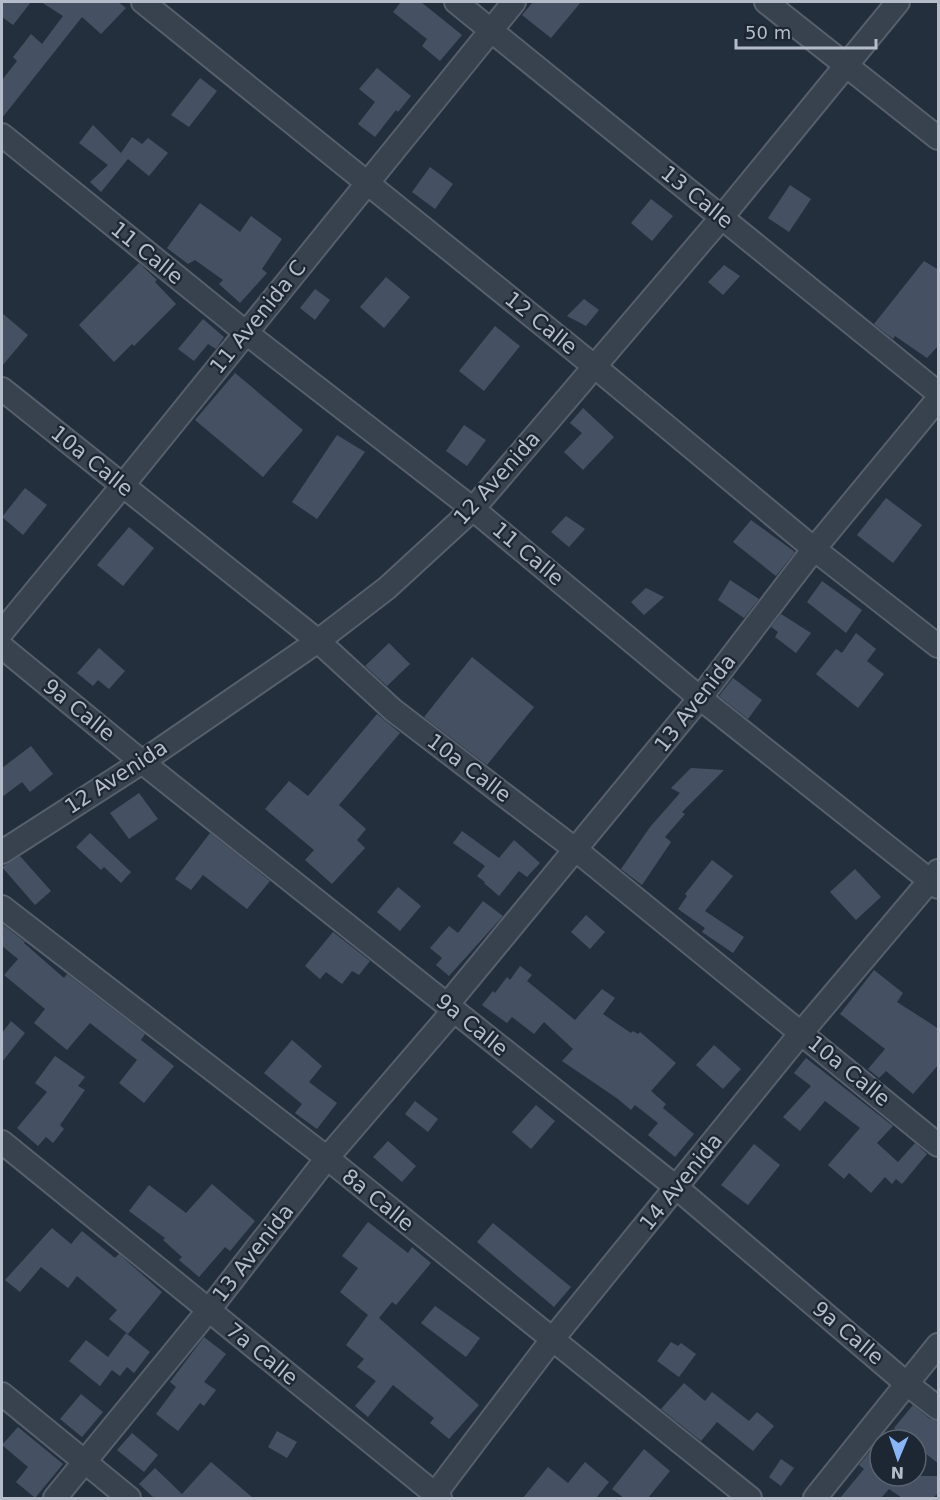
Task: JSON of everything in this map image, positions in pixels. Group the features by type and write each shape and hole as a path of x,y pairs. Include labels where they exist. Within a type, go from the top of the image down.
{"street":[{"name":"12 Calle","path":"143,2 594,366 814,549 939,646"},
{"name":"13 Calle","path":"456,2 939,393"},
{"name":"11 Avenida C","path":"2,632 514,2"},
{"path":"766,2 939,138"},
{"name":"12 Avenida","path":"2,852 142,762 318,641 387,588 473,509 722,217 898,2"},
{"name":"11 Calle","path":"2,135 245,332 473,509 700,698 936,879"},
{"name":"10a Calle","path":"2,389 318,641 393,710 576,850 939,1145"},
{"name":"13 Avenida","path":"55,1498 700,698 814,549 939,399"},
{"name":"9a Calle","path":"2,647 142,762 677,1188 939,1408"},
{"name":"14 Avenida","path":"436,1497 551,1341 801,1033 936,879"},
{"name":"8a Calle","path":"2,907 327,1158 551,1341 750,1498"},
{"name":"7a Calle","path":"2,1142 436,1497"},
{"path":"814,1498 939,1345"},
{"path":"2,1394 129,1498"}],"building":[{"path":"2,2 31,2 13,25 2,17"},
{"path":"41,2 118,2 126,8 101,34 82,17 2,118 2,80 17,61 13,57 31,34 42,44 63,16"},
{"path":"401,2 421,2 462,35 440,61 422,46 427,39 393,12"},
{"path":"533,2 581,2 551,38 522,15"},
{"path":"377,68 411,96 398,112 396,110 375,137 358,124 375,102 359,89"},
{"path":"200,78 217,91 189,127 171,115"},
{"path":"93,125 121,153 132,137 142,144 148,138 168,153 149,176 128,159 101,192 90,182 108,165 79,143"},
{"path":"430,167 453,184 435,209 412,192"},
{"path":"790,185 811,199 789,232 768,218"},
{"path":"651,199 673,216 652,241 631,223"},
{"path":"200,203 240,232 251,216 282,239 262,269 267,273 240,303 219,284 223,280 195,260 188,264 167,248"},
{"path":"924,261 939,270 939,345 927,358 895,336 893,339 874,324"},
{"path":"139,263 157,280 155,282 176,304 134,346 132,344 114,362 79,325"},
{"path":"724,265 740,276 723,295 708,282"},
{"path":"386,277 410,297 384,328 360,307"},
{"path":"315,289 330,300 315,320 300,308"},
{"path":"584,299 599,310 586,326 567,316"},
{"path":"2,313 28,335 2,366"},
{"path":"203,319 224,337 216,349 208,344 194,361 178,349"},
{"path":"495,326 520,346 484,391 459,371"},
{"path":"235,373 303,430 263,477 195,420"},
{"path":"583,408 614,437 583,470 564,452 582,433 570,423"},
{"path":"464,425 486,440 467,466 446,451"},
{"path":"337,435 365,452 317,519 292,502"},
{"path":"25,488 47,505 23,535 2,517"},
{"path":"886,498 922,525 893,563 857,535"},
{"path":"566,516 585,529 569,547 551,532"},
{"path":"751,520 795,552 776,576 733,542"},
{"path":"129,527 154,548 123,586 97,565"},
{"path":"730,580 759,599 744,618 718,600"},
{"path":"822,581 862,610 846,633 807,602"},
{"path":"646,588 664,597 644,615 631,602"},
{"path":"781,614 811,633 796,653 775,637 778,632 771,627"},
{"path":"856,633 876,649 867,661 884,674 858,708 816,674 836,649 842,653"},
{"path":"389,643 410,664 387,686 365,666"},
{"path":"99,648 125,671 109,689 98,680 93,686 77,673"},
{"path":"472,657 534,707 487,765 424,717"},
{"path":"733,678 762,700 748,719 719,696"},
{"path":"377,714 400,733 339,805 366,829 357,840 365,848 332,884 305,860 314,850 265,809 289,781 308,796"},
{"path":"31,746 53,774 30,792 22,782 2,797 2,768"},
{"path":"691,768 724,770 682,812 685,814 665,837 671,842 642,885 621,869 650,827 680,793 671,788"},
{"path":"139,793 158,819 129,839 110,813"},
{"path":"462,831 499,858 514,840 540,863 527,877 519,871 499,896 477,876 485,866 453,843"},
{"path":"90,833 131,872 121,883 104,867 101,870 76,847"},
{"path":"210,833 270,881 247,909 203,875 191,890 175,879"},
{"path":"20,856 51,891 35,905 2,867"},
{"path":"712,860 733,876 705,911 744,937 733,953 702,932 705,928 678,909 687,896 685,894"},
{"path":"855,869 881,897 856,920 830,892"},
{"path":"398,887 421,906 400,931 377,912"},
{"path":"483,901 503,916 449,976 436,965 442,958 430,948 449,926 458,933"},
{"path":"586,915 605,932 590,949 571,932"},
{"path":"2,924 64,978 67,974 145,1034 141,1040 174,1066 144,1103 119,1083 137,1060 90,1023 67,1050 34,1023 45,1009 4,975 18,959 2,946"},
{"path":"333,932 370,961 359,975 352,971 342,984 326,972 320,979 305,966"},
{"path":"520,966 532,975 527,981 575,1020 602,989 615,998 603,1014 631,1033 640,1032 676,1063 651,1091 666,1104 663,1108 694,1134 675,1157 648,1135 658,1123 635,1105 631,1110 562,1061 573,1049 544,1022 534,1034 512,1017 507,1023 482,1005 507,977 510,980"},
{"path":"874,970 903,993 897,1002 939,1029 939,1064 913,1094 886,1071 879,1078 868,1069 885,1049 840,1014"},
{"path":"11,1021 25,1033 2,1062 2,1033"},
{"path":"292,1040 322,1066 309,1082 337,1103 317,1129 295,1113 302,1104 264,1073"},
{"path":"714,1045 741,1069 723,1089 696,1065"},
{"path":"55,1056 85,1077 78,1086 85,1090 60,1125 64,1129 53,1143 46,1137 38,1146 17,1128 47,1092 35,1083"},
{"path":"806,1058 893,1126 877,1143 898,1162 915,1143 927,1154 902,1184 896,1179 892,1184 885,1177 871,1193 849,1173 844,1179 828,1165 860,1128 825,1101 800,1131 783,1117 811,1086 794,1073"},
{"path":"415,1101 438,1119 428,1132 405,1114"},
{"path":"536,1105 555,1121 531,1149 512,1132"},
{"path":"388,1141 416,1166 402,1182 373,1157"},
{"path":"754,1144 780,1165 748,1205 721,1185"},
{"path":"212,1184 255,1221 230,1251 225,1247 199,1277 179,1260 182,1257 163,1240 165,1238 129,1211 149,1185 186,1213"},
{"path":"368,1222 408,1253 412,1247 431,1263 396,1305 392,1302 379,1318 479,1405 449,1439 430,1423 434,1418 393,1385 368,1417 355,1406 376,1381 357,1367 364,1359 346,1345 368,1315 340,1292 358,1268 342,1256"},
{"path":"493,1223 571,1287 554,1307 477,1242"},
{"path":"52,1228 71,1244 82,1231 115,1258 119,1254 162,1292 128,1334 109,1319 117,1310 77,1276 68,1288 41,1267 20,1292 5,1280"},
{"path":"435,1306 480,1338 466,1357 421,1323"},
{"path":"126,1333 150,1352 134,1373 127,1367 120,1376 112,1370 100,1386 69,1361 86,1340 108,1357"},
{"path":"204,1337 226,1354 204,1382 216,1390 204,1406 200,1403 178,1431 156,1414 176,1387 170,1382"},
{"path":"671,1342 678,1346 681,1343 696,1354 679,1377 657,1361"},
{"path":"684,1383 705,1401 712,1392 749,1421 757,1412 774,1426 753,1451 717,1422 701,1441 661,1409"},
{"path":"81,1394 103,1412 82,1437 60,1419"},
{"path":"913,1405 930,1419 939,1421 939,1464 928,1455 928,1428 894,1428"},
{"path":"18,1427 63,1464 35,1498 16,1482 28,1467 2,1445"},
{"path":"277,1431 297,1442 287,1458 268,1447"},
{"path":"132,1433 158,1455 144,1472 117,1450"},
{"path":"644,1449 670,1471 648,1498 624,1498 612,1489"},
{"path":"868,1454 868,1488 928,1488 928,1476 939,1476 939,1492 933,1498 902,1498 889,1489 881,1498 840,1498 864,1469 859,1465"},
{"path":"781,1459 794,1468 781,1486 769,1477"},
{"path":"211,1462 253,1498 154,1498 139,1484 155,1468 182,1494"},
{"path":"585,1462 609,1482 596,1498 523,1498 548,1467 568,1483"}]}
